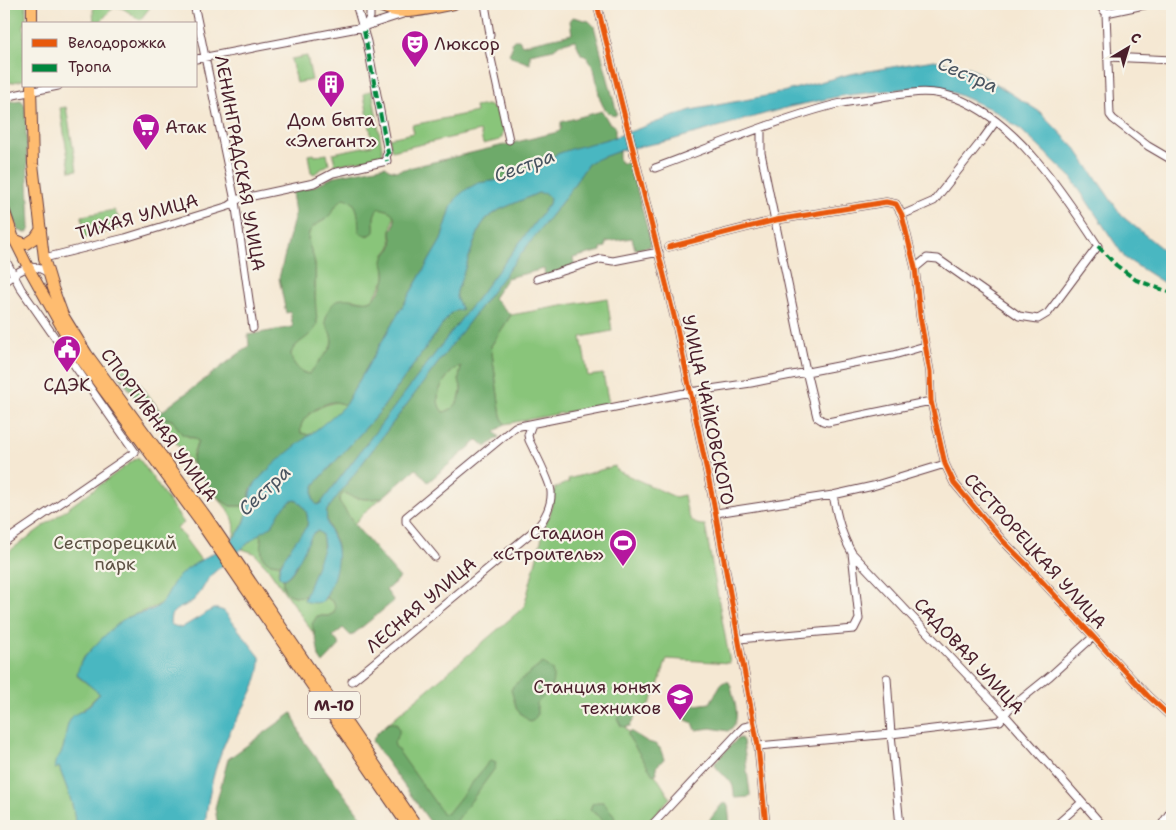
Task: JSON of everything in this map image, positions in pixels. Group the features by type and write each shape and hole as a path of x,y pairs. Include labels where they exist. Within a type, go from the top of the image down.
{"highway":[{"path":"32,4 32,22"},
{"path":"376,4 393,12 418,11 454,4"},
{"name":"М-10","path":"31,89 33,157 44,258 60,318"},
{"name":"М-10","path":"4,209 14,239 28,267 60,318"},
{"path":"14,239 26,244 35,238 41,229"},
{"name":"СПОРТИВНАЯ УЛИЦА","path":"60,318 75,351 202,518 417,826"},
{"name":"СПОРТИВНАЯ УЛИЦА","path":"249,585 408,826"}],"street":[{"name":"ЛЕНИНГРАДСКАЯ УЛИЦА","path":"194,4 235,201 253,328"},
{"path":"356,4 364,28"},
{"path":"364,28 370,17 370,4"},
{"path":"485,4 490,34 488,45 509,140"},
{"name":"УЛИЦА ЧАЙКОВСКОГО","path":"597,4 659,252 716,513 758,746 766,826"},
{"path":"1098,4 1106,13 1110,110 1113,119 1148,146 1172,160"},
{"path":"1106,13 1149,4"},
{"path":"198,59 364,28 395,16 418,11"},
{"name":"ТИХАЯ УЛИЦА","path":"44,258 125,238 229,206 235,201 314,183 333,173 387,161 386,156 388,153 364,28"},
{"path":"1109,56 1172,60"},
{"path":"4,97 31,89"},
{"path":"655,168 786,119 836,104 927,91 957,98 996,121 1021,143 1065,196 1098,246 1048,313 1038,319 1019,316 938,259 927,258 916,268"},
{"path":"669,247 776,220 886,202 896,204 902,215 934,201 996,121"},
{"path":"761,129 761,153 817,417 828,422 931,401"},
{"name":"СЕСТРОРЕЦКАЯ УЛИЦА","path":"902,215 916,268 930,372 931,401 945,464 954,484 1003,541 1148,696 1172,718"},
{"path":"537,278 601,259 613,261 659,252"},
{"path":"4,257 13,276 135,452 4,542"},
{"path":"4,282 28,267 37,266 48,273"},
{"path":"434,556 406,522 406,517 515,427 690,392 751,383 909,352 925,346"},
{"name":"ЛЕСНАЯ УЛИЦА","path":"352,680 543,521 548,512 552,490 529,440 528,435 532,424"},
{"path":"716,513 833,495 873,486 945,464"},
{"name":"САДОВАЯ УЛИЦА","path":"833,495 839,525 844,540 852,553 1005,715 1103,826"},
{"path":"739,639 854,629 859,619 852,553"},
{"path":"758,746 891,734 1000,721 1010,709 1050,676 1093,636"},
{"path":"887,678 900,826"},
{"path":"652,826 744,727 754,725"},
{"path":"1055,826 1081,803"},
{"path":"1161,826 1172,809"}],"green space":[{"path":"4,4 26,4 26,22 22,22 22,80 4,84"},
{"path":"96,4 151,4 140,20 118,7 110,11 101,22 94,22 93,10"},
{"path":"573,17 589,21 594,26 617,113 615,116 603,107 593,67 588,58 581,54 575,40 560,44 554,49 530,54 530,64 509,54 512,48 511,43 514,40 519,40 522,45 572,34 570,21"},
{"path":"307,56 312,80 296,83 291,59"},
{"path":"372,90 383,154 381,157 335,165 333,153 373,145 364,95"},
{"path":"21,100 25,105 30,227 29,231 25,233 19,230 4,195 4,102"},
{"path":"487,105 499,114 503,125 500,140 483,144 480,131 392,151 389,138 414,133 412,125 476,112 475,107"},
{"path":"66,107 77,170 70,171 60,108"},
{"path":"602,111 609,123 615,126 615,137 557,154 522,174 507,179 478,183 452,205 441,240 345,405 336,402 328,403 306,417 301,427 301,433 309,435 256,482 251,489 247,506 230,506 217,497 194,467 192,460 198,441 182,434 172,420 157,417 147,404 142,405 138,402 120,377 120,369 126,365 161,412 249,346 248,335 293,327 290,312 286,313 279,278 295,214 292,192 315,186 335,176 386,166 388,169 396,171 558,132 561,129 561,122","holes":["344,198 356,207 359,231 364,235 370,235 374,232 374,216 379,208 389,211 393,215 395,221 391,232 392,246 383,261 385,279 373,299 368,301 341,299 334,303 329,310 325,322 331,334 331,347 307,374 301,372 296,366 291,359 291,352 311,333 316,327 317,321 315,267 308,236 313,227 329,216 337,204"]},
{"path":"622,150 619,152 619,159 621,163 627,163 631,167 651,243 649,247 635,249 632,238 606,242 606,247 601,248 601,251 573,258 575,267 545,276 544,269 507,278 493,298 511,315 491,346 501,416 505,424 495,432 499,437 486,447 478,440 428,482 416,469 383,497 364,499 353,497 346,493 342,494 339,501 354,524 400,578 386,590 394,601 351,636 343,628 333,636 340,645 323,663 319,657 312,624 317,616 328,616 334,613 335,608 334,603 326,597 337,560 336,542 328,525 327,510 592,161","holes":["458,367 461,367 459,400 454,407 443,412 438,400 441,387 448,375"]},
{"path":"314,154 315,156 327,154 329,164 314,174 311,172 308,155"},
{"path":"538,193 548,196 550,199 549,204 321,503 317,505 312,498 315,484 379,413 450,314 461,310 456,297 457,291 481,226 486,219 499,210"},
{"path":"344,198 350,200 356,208 362,234 369,236 374,229 374,215 379,208 392,213 391,245 385,254 385,279 373,299 367,302 352,299 328,328 332,337 331,346 309,374 295,366 291,354 292,350 317,322 315,308 315,264 308,237 310,230 326,219 338,202"},
{"path":"114,210 124,227 85,238 82,216"},
{"path":"607,298 612,331 581,337 588,376 603,374 609,404 505,424 501,416 491,346 511,315"},
{"path":"458,367 461,367 459,379 461,387 460,396 454,407 443,412 438,400 441,387 448,375"},
{"path":"337,402 345,405 330,420 309,435 301,433 303,421 307,416 318,408"},
{"path":"157,417 173,421 184,435 198,441 192,457 194,467"},
{"name":"Сестрорецкий парк","path":"138,457 184,523 177,528 201,560 178,577 165,599 157,606 120,622 84,657 77,676 100,693 71,718 62,752 55,769 59,767 67,788 72,803 75,826 4,826 4,555"},
{"path":"615,466 616,470 675,497 684,495 691,520 699,525 705,525 730,663 667,659 654,695 646,708 630,715 619,717 670,798 644,826 448,826 379,731 524,607 546,522 550,515 555,488 569,482 568,479"},
{"path":"344,493 363,499 383,497 354,524 339,501 339,498"},
{"path":"217,497 230,506 247,506 243,524 233,538 235,526 228,511"},
{"path":"296,500 306,512 308,518 307,526 280,564 266,561 263,558 259,533 275,521 278,513 284,506"},
{"path":"318,531 322,534 323,549 305,596 289,594 284,588 283,579 294,571 307,540"},
{"path":"259,533 263,558 266,561 280,564 279,576 283,579 284,588 289,594 305,596 304,600 322,602 326,597 334,603 334,613 328,616 317,616 313,630 316,637 267,567 254,553 242,549"},
{"path":"543,663 552,670 552,685 537,703 537,715 530,722 517,710 511,690 514,685"},
{"path":"724,682 729,682 735,705 736,717 733,727 728,731 711,728 696,730 693,723 686,720 685,700 681,699 681,695 686,693 691,697 695,705 710,703"},
{"path":"628,709 640,710 641,713 635,717 630,726 621,726 617,718"},
{"path":"292,713 303,740 368,826 218,826 215,808 228,759"},
{"path":"389,723 396,723 399,728 399,734 394,742 395,746 443,814 448,813 491,760 496,762 495,768 454,826 433,826 372,741 377,733"},
{"path":"630,731 660,748 664,759 656,767 657,773 653,775 628,736"},
{"path":"741,738 743,741 750,797 736,798 734,797 731,782 715,765 716,761 737,739"},
{"path":"603,802 614,815 615,820 611,825 606,826 600,817 590,810 592,804"},
{"path":"722,804 728,805 730,826 718,826 708,822"}],"water":[{"name":"Сестра","path":"934,60 969,67 1040,112 1076,149 1122,216 1172,257 1172,288 1125,258 1070,176 1021,130 993,110 936,85 841,96 789,107 668,141 622,150 592,161 327,510 327,524 336,544 337,558 332,582 322,602 310,603 304,600 324,546 322,534 318,531 314,532 292,572 283,579 279,576 284,557 307,526 308,518 306,512 296,500 291,501 281,510 271,527 259,534 210,576 192,602 176,610 171,615 170,622 172,625 181,628 213,609 224,611 260,657 260,667 253,688 227,738 218,760 210,792 205,826 75,826 70,796 59,767 55,769 55,766 62,751 67,727 72,717 84,710 100,694 77,675 81,662 116,625 126,618 158,606 180,575 235,536 246,518 250,494 256,482 266,471 345,405 441,240 452,205 458,196 478,183 507,179 522,174 557,154 615,137 691,110 771,95 850,74","holes":["538,193 546,194 550,199 549,204 321,503 317,505 313,495 315,484 379,413 450,314 454,311 462,310 456,297 457,291 481,226 486,219 499,210"]}],"marked path":[{"path":"364,31 388,153 386,156 387,161"},
{"path":"1098,246 1116,265 1136,280 1172,293"}],"cycle path":[{"path":"597,4 677,328 713,500 758,746 766,826"},
{"path":"669,247 776,220 886,202 896,204 902,215 915,268 920,316 930,372 931,401 945,464 954,483 1003,541 1148,696 1172,718"}],"place":[{"name":"Люксор","path":"415,68"},
{"name":"Дом быта «Элегант»","path":"331,108"},
{"name":"Атак","path":"146,151"},
{"name":"СДЭК","path":"67,373"},
{"name":"Стадион «Строитель»","path":"623,567"},
{"name":"Станция юных техников","path":"680,721"}]}
